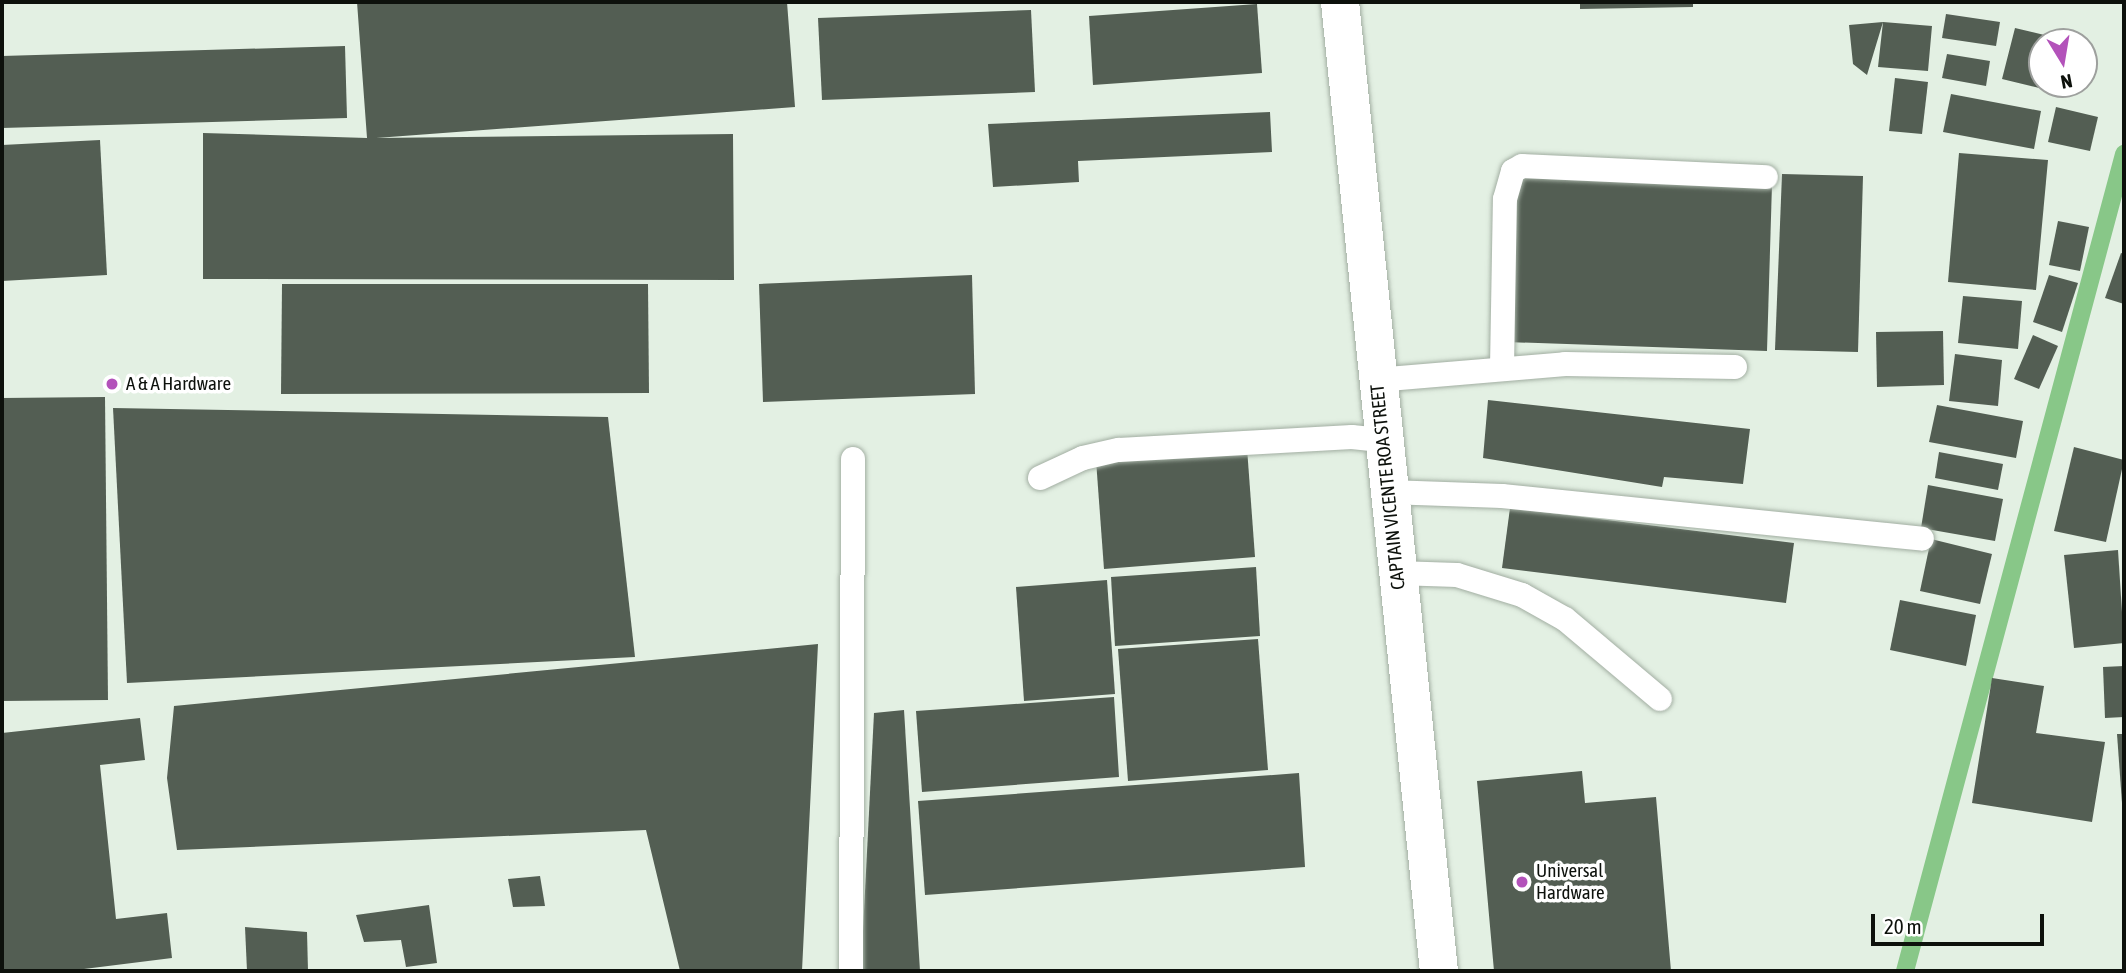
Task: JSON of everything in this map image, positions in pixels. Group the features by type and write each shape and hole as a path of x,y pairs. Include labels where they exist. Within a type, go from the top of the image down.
{"street":[{"name":"CAPTAIN VICENTE ROA STREET","path":"1340,2 1376,380 1439,971"}],"lane":[{"path":"1502,367 1505,199 1513,171 1522,166 1766,177"},
{"path":"1376,380 1502,367 1735,367"},
{"path":"1040,478 1083,458 1119,450 1352,437 1383,440"},
{"path":"851,971 853,460"},
{"path":"1388,492 1502,495 1922,539"},
{"path":"1397,573 1457,575 1522,596 1564,619 1660,699"}],"building":[{"path":"357,2 787,2 795,107 376,138 733,134 734,280 203,279 203,133 367,138"},
{"path":"1580,2 1693,2 1693,7 1580,9"},
{"path":"1257,4 1262,73 1093,85 1089,16"},
{"path":"1031,10 1035,92 822,100 818,18"},
{"path":"1946,14 2000,22 1996,46 1942,38"},
{"path":"1883,22 1932,26 1928,71 1878,67"},
{"path":"1883,22 1867,75 1853,64 1849,25"},
{"path":"2015,28 2028,31 2028,85 2002,79"},
{"path":"345,46 347,118 2,128 2,56"},
{"path":"1947,54 1990,61 1986,86 1942,78"},
{"path":"1895,78 1928,82 1922,134 1889,131"},
{"path":"1951,94 2041,111 2034,149 1943,132"},
{"path":"2056,107 2098,117 2090,151 2048,142"},
{"path":"1270,112 1272,152 1078,161 1079,182 993,187 988,124"},
{"path":"100,140 107,275 2,281 2,145"},
{"path":"1959,153 2048,160 2036,290 1948,282"},
{"path":"1782,174 1863,176 1858,352 1775,350"},
{"path":"1511,176 1772,184 1767,351 1506,342"},
{"path":"2058,221 2089,227 2080,271 2049,265"},
{"path":"2121,253 2124,254 2124,304 2105,298"},
{"path":"972,275 975,394 763,402 759,284"},
{"path":"2049,275 2078,283 2062,332 2033,322"},
{"path":"282,284 648,284 649,393 281,394"},
{"path":"1963,296 2022,301 2018,349 1958,343"},
{"path":"1943,331 1944,385 1877,387 1876,332"},
{"path":"2033,335 2058,346 2039,389 2014,379"},
{"path":"1955,354 2002,360 1998,406 1949,401"},
{"path":"105,397 108,700 2,701 2,398"},
{"path":"1488,400 1750,429 1743,484 1664,477 1662,487 1483,458"},
{"path":"1937,405 2023,421 2016,458 1929,442"},
{"path":"113,408 608,417 635,657 127,683"},
{"path":"2074,447 2124,460 2106,542 2054,531"},
{"path":"1247,448 1255,557 1104,569 1096,460"},
{"path":"1939,452 2003,464 1998,490 1935,478"},
{"path":"1928,485 2003,499 1995,541 1921,528"},
{"path":"1510,508 1794,543 1786,603 1502,568"},
{"path":"1931,539 1992,554 1980,604 1920,591"},
{"path":"2118,550 2124,643 2074,648 2064,555"},
{"path":"1256,567 1260,636 1115,646 1111,577"},
{"path":"1107,580 1115,694 1024,701 1016,587"},
{"path":"1900,600 1976,615 1966,666 1890,650"},
{"path":"1258,639 1268,770 1128,781 1118,649"},
{"path":"818,644 802,971 680,971 646,830 177,850 167,778 174,706"},
{"path":"2124,666 2124,717 2105,718 2103,667"},
{"path":"1992,678 2044,686 2036,733 2105,742 2092,822 1972,803"},
{"path":"1114,697 1119,777 922,792 916,711"},
{"path":"904,710 920,971 861,971 874,713"},
{"path":"140,718 145,760 100,765 116,919 167,913 172,958 68,971 2,971 2,733"},
{"path":"2117,734 2124,734 2124,803 2122,803"},
{"path":"1582,771 1585,803 1656,797 1671,971 1494,971 1477,781"},
{"path":"1299,773 1305,867 925,895 918,801"},
{"path":"540,876 545,906 513,907 508,879"},
{"path":"429,905 437,963 406,967 401,940 364,942 356,915"},
{"path":"245,927 307,932 308,971 247,971"}],"waterway":[{"path":"1905,971 2124,154"}],"place":[{"name":"A & A Hardware","path":"112,384"},
{"name":"Universal Hardware","path":"1522,882"}]}
